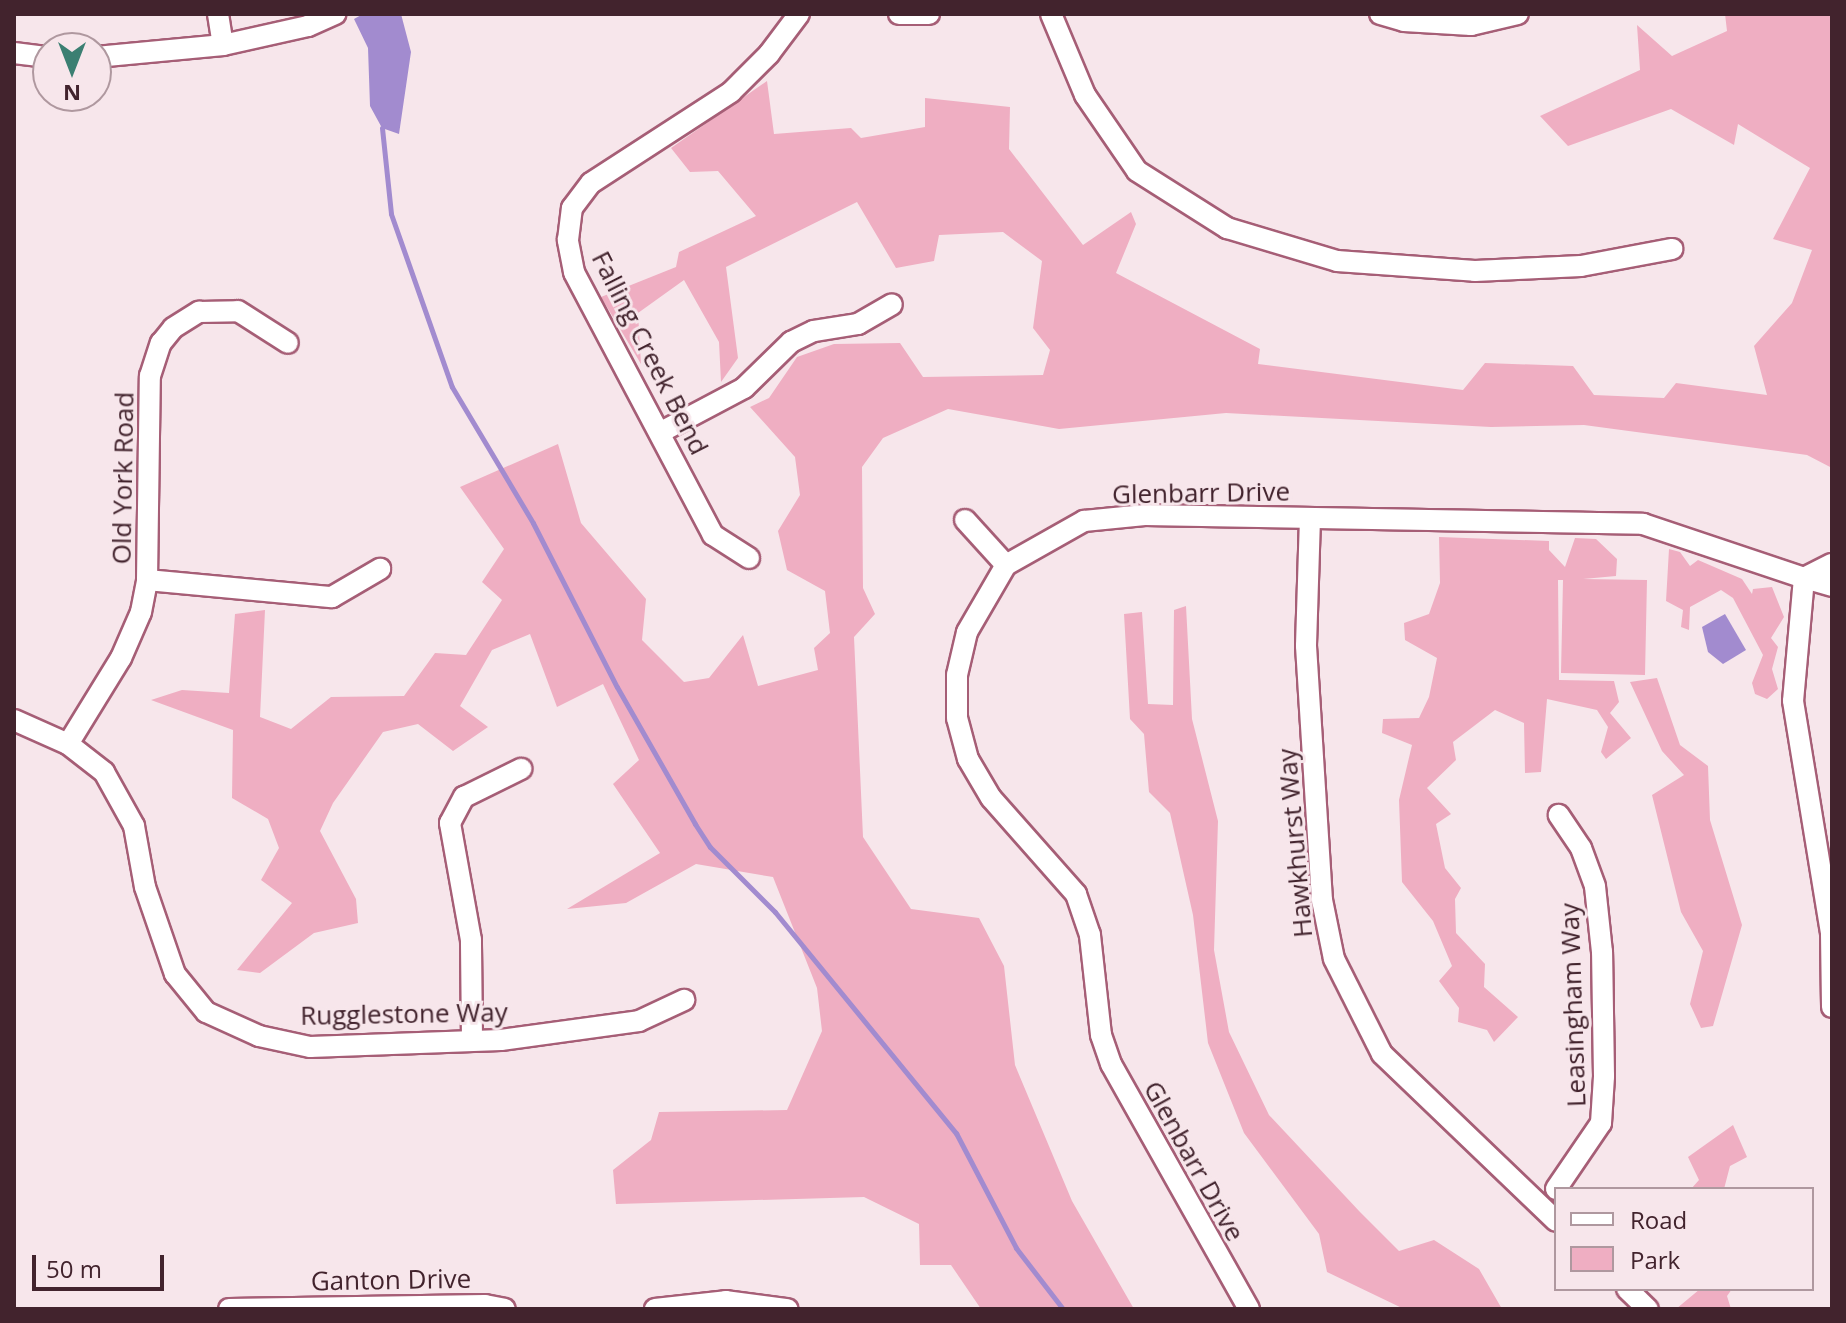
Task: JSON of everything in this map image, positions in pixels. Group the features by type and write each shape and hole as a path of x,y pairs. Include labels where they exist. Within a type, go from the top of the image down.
{"street":[{"path":"218,14 223,45"},
{"path":"112,55 223,45 308,26 335,14"},
{"name":"Falling Creek Bend","path":"749,558 713,535 574,272 568,240 572,208 591,183 628,155 731,92 769,54 799,14"},
{"path":"899,14 929,14"},
{"path":"1051,14 1085,95 1137,171 1227,228 1337,261 1475,271 1581,266 1672,249"},
{"path":"1380,14 1404,21 1471,25 1518,14"},
{"path":"661,432 744,388 791,342 814,331 858,324 892,304"},
{"name":"Old York Road","path":"68,744 121,658 141,612 147,580 150,376 161,343 173,328 199,312 238,311 288,343"},
{"name":"Glenbarr Drive","path":"1249,1309 1111,1064 1101,1035 1090,935 1076,894 991,798 968,759 957,718 957,675 967,632 1006,565 1084,521 1145,515 1643,524 1832,586"},
{"name":"Hawkhurst Way","path":"1310,518 1306,646 1322,900 1334,959 1382,1054 1549,1214"},
{"path":"965,520 1006,565"},
{"path":"1832,564 1804,578 1795,648 1794,714 1823,869 1832,1007"},
{"path":"147,580 332,597 380,569"},
{"name":"Rugglestone Way","path":"14,720 68,744 104,772 134,826 145,887 170,962 206,1012 259,1036 310,1047 472,1040 639,1021 684,1000"},
{"path":"472,1040 471,940 450,823 464,797 521,769"},
{"name":"Leasingham Way","path":"1557,1187 1601,1123 1604,1076 1602,952 1595,886 1581,848 1559,815"},
{"path":"1629,1291 1648,1309"},
{"path":"655,1309 726,1301 787,1309"},
{"name":"Ganton Drive","path":"229,1309 485,1305 505,1309"}],"green space":[{"path":"1725,14 1831,14 1832,468 1807,455 1584,425 1491,427 1226,413 1059,429 948,409 883,438 862,467 863,588 875,614 854,637 863,837 911,909 979,918 1004,966 1015,1065 1072,1201 1134,1309 981,1309 951,1265 920,1265 919,1224 864,1197 616,1204 613,1170 651,1140 659,1112 787,1110 822,1031 817,988 773,877 696,864 626,903 567,909 660,853 613,784 639,760 603,684 557,707 530,634 492,650 460,706 488,727 453,751 418,724 383,732 333,803 320,831 356,899 358,923 314,933 260,973 237,970 292,903 261,880 279,848 268,819 232,798 233,730 151,700 182,690 229,693 235,614 265,610 260,717 291,729 331,697 404,696 435,653 466,655 502,600 482,582 504,549 460,487 558,444 581,523 646,599 642,640 684,682 709,678 743,635 758,686 818,670 814,648 830,633 825,591 787,570 778,531 800,495 795,457 750,407 769,398 797,357 834,344 900,343 923,377 1043,375 1050,350 1033,328 1042,261 1003,232 939,235 934,261 896,268 857,202 726,267 738,358 721,382 719,342 684,280 638,313 641,364 601,297 676,267 679,252 756,216 718,171 690,172 671,148 767,81 774,134 851,128 861,138 925,127 925,98 1010,107 1009,149 1083,245 1131,212 1136,224 1116,273 1260,349 1258,364 1463,390 1485,363 1573,366 1594,395 1664,398 1676,383 1767,395 1754,346 1792,303 1812,250 1773,239 1810,168 1738,124 1734,145 1671,109 1568,146 1540,116 1640,70 1637,25 1672,56 1727,31"},
{"path":"1439,537 1549,541 1549,550 1565,567 1575,538 1596,539 1617,559 1616,576 1583,579 1647,580 1645,675 1561,673 1563,580 1558,580 1559,680 1614,681 1619,702 1610,713 1631,738 1606,759 1601,752 1608,727 1597,710 1547,699 1541,772 1525,773 1524,723 1495,710 1453,742 1456,760 1427,788 1451,814 1436,824 1445,868 1461,888 1455,899 1456,933 1485,964 1484,987 1518,1017 1494,1042 1487,1030 1458,1022 1459,1008 1439,981 1452,966 1433,921 1402,882 1399,800 1412,745 1382,733 1383,719 1419,718 1429,697 1437,658 1405,640 1404,623 1429,614 1440,583"},
{"path":"1669,549 1680,552 1690,566 1698,560 1742,579 1752,594 1753,589 1772,587 1784,617 1771,638 1778,647 1772,669 1778,689 1767,699 1755,694 1752,683 1763,655 1733,598 1721,590 1690,607 1689,630 1681,627 1683,610 1666,601"},
{"path":"1186,606 1192,719 1218,821 1214,950 1229,1032 1269,1115 1360,1212 1399,1251 1434,1240 1479,1269 1502,1309 1404,1309 1327,1272 1319,1234 1244,1133 1208,1043 1193,915 1170,813 1149,792 1144,734 1130,719 1124,614 1142,612 1148,704 1173,705 1174,610"},
{"path":"1657,678 1680,745 1708,766 1710,820 1742,925 1713,1026 1701,1028 1690,1004 1703,951 1681,912 1652,795 1684,775 1662,751 1630,682"},
{"path":"1733,1125 1747,1157 1730,1166 1725,1187 1693,1187 1699,1180 1688,1157"},
{"path":"1698,1291 1731,1291 1727,1296 1731,1309 1676,1309"}],"shaded area":[{"path":"363,14 401,14 411,52 399,134 382,128 370,106 368,48 354,19"},
{"path":"1725,614 1746,650 1723,664 1708,652 1702,627"}],"waterway":[{"path":"382,128 391,214 452,387 533,523 617,687 695,824 710,847 775,912 956,1133 1016,1248 1063,1309"}]}
